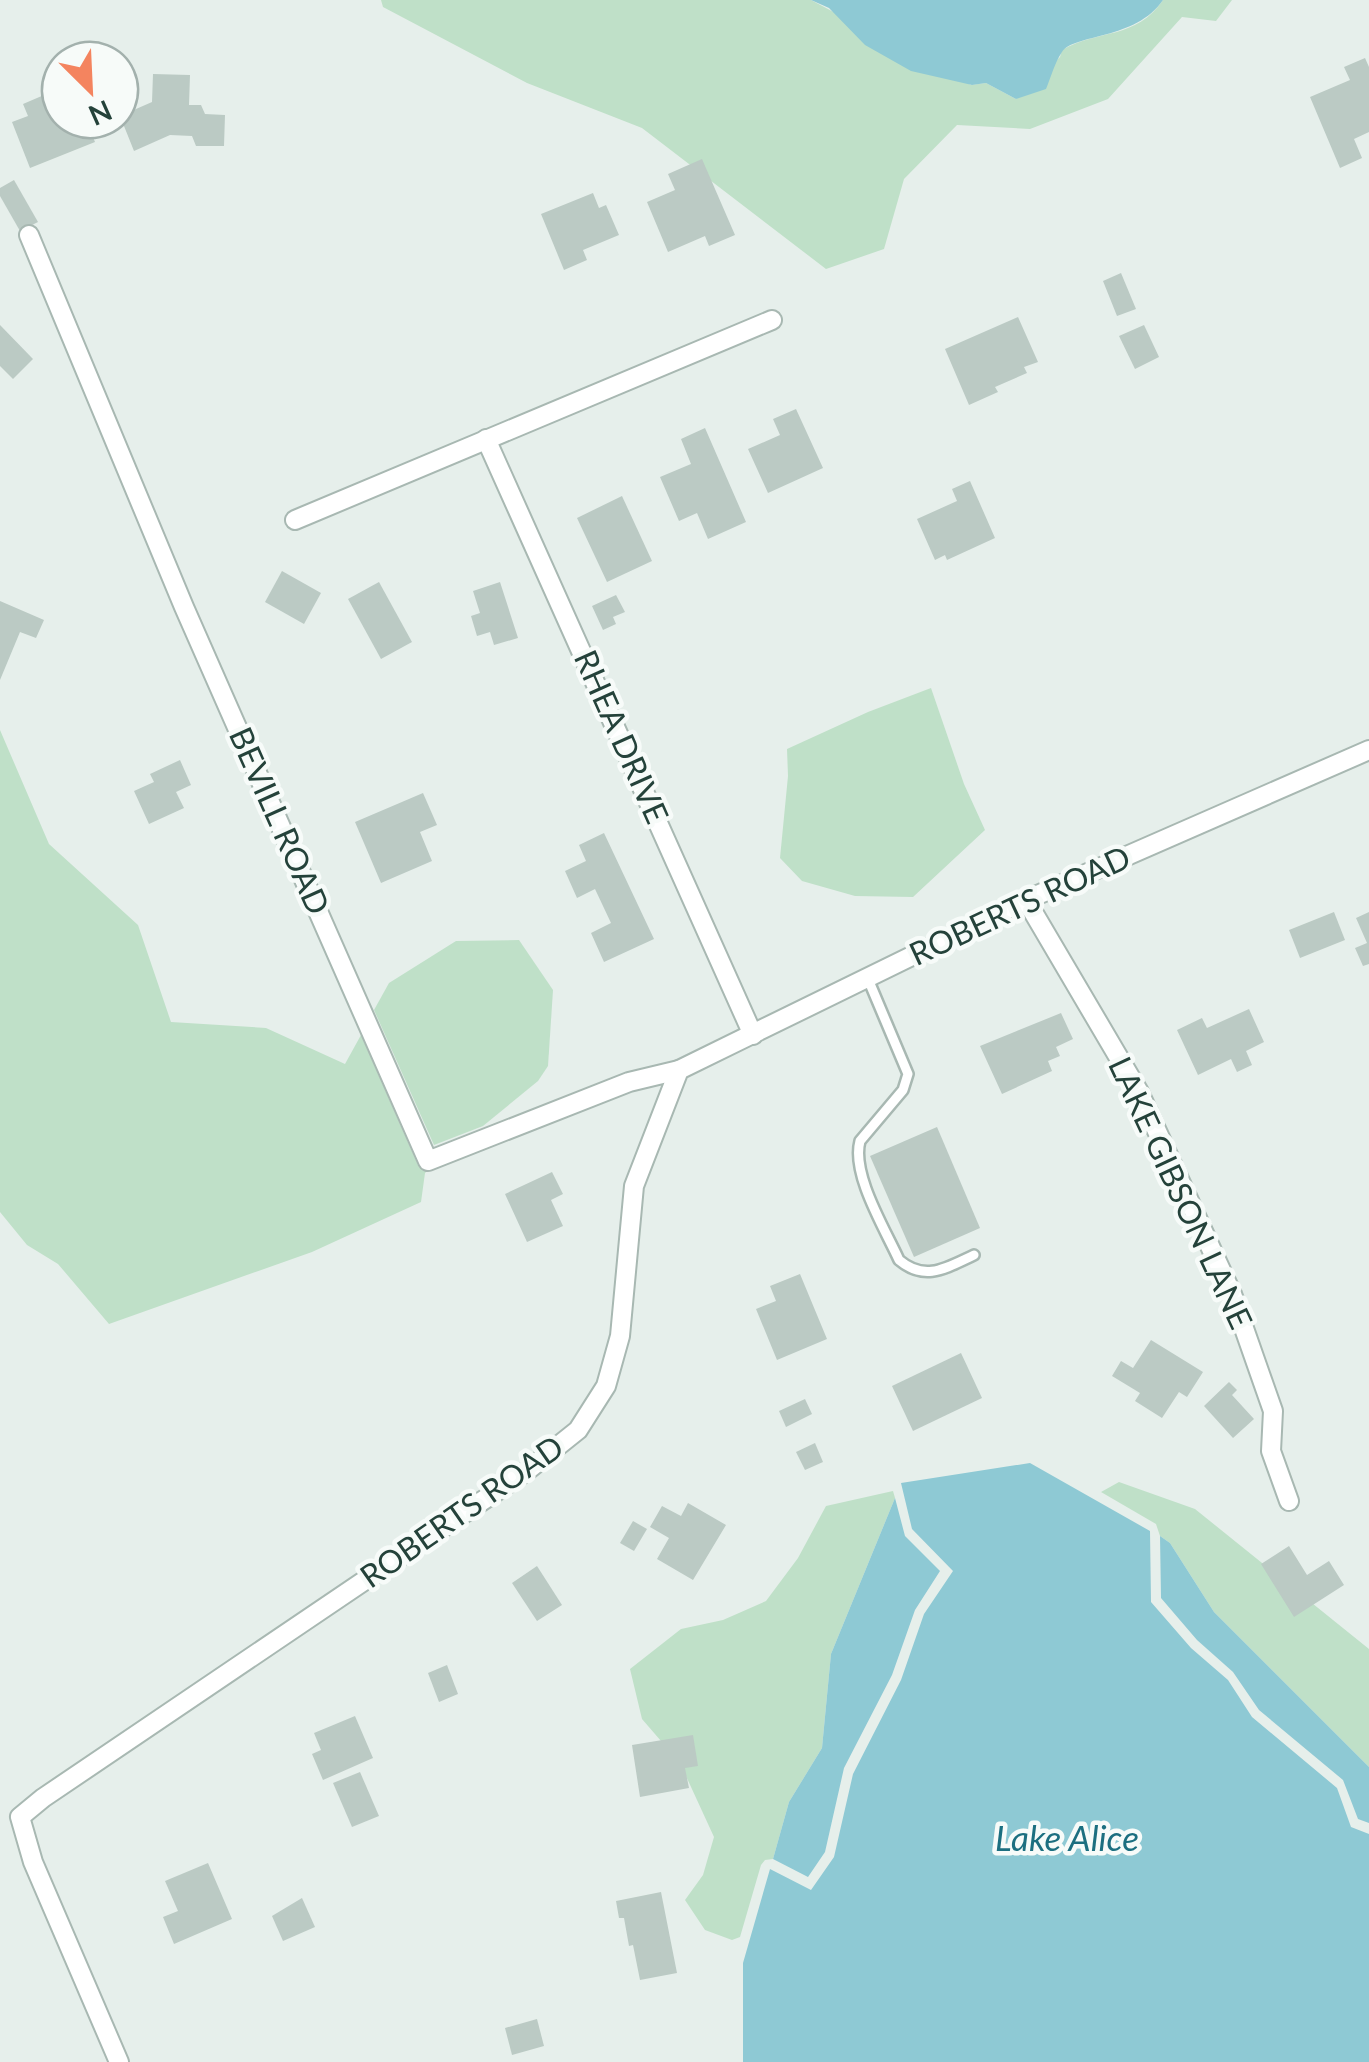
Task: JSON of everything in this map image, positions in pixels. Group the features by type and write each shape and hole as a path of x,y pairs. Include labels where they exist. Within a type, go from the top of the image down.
{"street":[{"name":"BEVILL ROAD","path":"30,235 184,607 428,1161 629,1082 679,1070"},
{"path":"295,520 772,320"},
{"name":"RHEA DRIVE","path":"486,439 753,1035"},
{"name":"ROBERTS ROAD","path":"119,2062 33,1862 20,1817 528,1470 578,1430 606,1386 620,1336 634,1186 679,1070 1026,900 1369,750"},
{"name":"LAKE GIBSON LANE","path":"1026,900 1139,1092 1232,1294 1274,1411 1271,1452 1289,1501"}],"lane":[{"path":"868,978 908,1074 904,1090 860,1141 861,1172 899,1260 908,1267 917,1272 935,1272 974,1255"}],"green space":[{"path":"381,0 811,0 971,85 986,83 1016,99 1060,57 1062,50 1129,28 1152,13 1163,0 1232,0 1216,21 1182,17 1108,99 1030,129 957,125 904,179 884,249 826,269 642,128 527,83 383,7"},
{"path":"931,688 964,784 985,830 913,897 855,896 802,881 780,858 787,749"},
{"path":"0,730 49,844 138,925 171,1022 266,1028 345,1064 361,1035 418,1165 428,1170 421,1202 312,1252 109,1324 58,1264 27,1245 0,1212"},
{"path":"519,940 553,990 548,1066 538,1081 483,1126 434,1145 374,1010 389,983 456,941"},
{"path":"1119,1482 1195,1509 1369,1649 1369,1767 1214,1612 1170,1543 1160,1536 1156,1524 1101,1492"},
{"path":"893,1491 895,1498 831,1654 822,1748 789,1802 773,1859 761,1865 740,1937 732,1940 705,1930 685,1900 703,1875 714,1837 680,1763 642,1719 630,1669 681,1629 723,1620 766,1601 798,1558 826,1506"}],"water":[{"path":"811,0 1163,0 1137,22 1068,46 1046,89 1016,99 986,83 972,85 911,71 865,45 829,8"},
{"name":"Lake Alice","path":"1030,1463 1150,1531 1151,1602 1191,1648 1228,1680 1252,1717 1337,1788 1351,1827 1369,1834 1369,2062 743,2062 743,1963 770,1869 811,1890 834,1857 853,1774 901,1680 924,1614 953,1571 912,1529 901,1483"},
{"path":"895,1498 905,1536 940,1571 915,1610 892,1675 844,1768 825,1852 808,1877 773,1859 789,1802 822,1748 831,1654"},
{"path":"1160,1536 1170,1543 1214,1612 1369,1767 1369,1823 1358,1819 1343,1780 1259,1710 1233,1672 1197,1640 1161,1598"}],"building":[{"path":"1365,58 1369,67 1369,132 1354,139 1362,158 1340,168 1310,97 1350,80 1344,67"},
{"path":"153,74 190,75 189,105 201,105 205,114 225,115 224,146 196,146 192,136 170,135 134,151 130,140 140,140 140,107 152,102"},
{"path":"40,97 40,140 95,142 30,168 12,122 28,116 23,104"},
{"path":"702,159 735,235 709,246 705,236 668,252 647,202 675,190 668,174"},
{"path":"14,180 38,222 20,231 0,196 0,188"},
{"path":"593,193 599,208 606,205 619,235 583,250 587,260 564,270 541,214"},
{"path":"1121,273 1136,309 1117,316 1103,281"},
{"path":"1018,317 1038,362 1024,367 1027,373 995,387 998,392 969,405 945,349"},
{"path":"0,325 33,359 13,379 0,366"},
{"path":"1144,325 1159,357 1135,369 1119,336"},
{"path":"796,409 823,468 768,493 748,449 780,435 773,419"},
{"path":"705,428 746,522 708,539 697,513 679,521 660,477 691,464 681,439"},
{"path":"970,481 995,538 947,560 945,555 935,560 917,519 957,501 952,489"},
{"path":"622,496 652,561 607,582 577,518"},
{"path":"282,571 321,593 304,624 265,602"},
{"path":"379,582 412,642 381,659 348,599"},
{"path":"500,582 518,638 494,645 490,632 477,636 471,616 480,613 473,591"},
{"path":"616,595 625,612 613,617 616,624 603,630 592,606"},
{"path":"0,601 44,620 36,638 20,632 0,680"},
{"path":"180,760 191,785 176,792 184,808 149,824 134,791 154,782 150,774"},
{"path":"423,793 437,825 420,832 432,861 381,883 355,822"},
{"path":"604,833 654,939 604,962 591,933 611,923 595,889 577,898 565,871 586,861 579,845"},
{"path":"1334,912 1345,940 1300,958 1289,930"},
{"path":"1369,912 1369,964 1363,966 1355,948 1367,943 1356,918"},
{"path":"1249,1009 1264,1042 1246,1051 1252,1065 1237,1072 1231,1059 1198,1075 1177,1030 1202,1018 1207,1028"},
{"path":"1061,1013 1073,1039 1056,1047 1060,1056 1048,1061 1052,1071 1002,1094 980,1046"},
{"path":"937,1127 980,1228 914,1257 870,1156"},
{"path":"552,1172 563,1194 551,1200 563,1226 527,1242 505,1194"},
{"path":"800,1274 827,1339 777,1360 756,1309 776,1301 770,1286"},
{"path":"1151,1340 1203,1372 1187,1397 1179,1392 1162,1418 1135,1401 1140,1393 1112,1376 1121,1361 1133,1368"},
{"path":"961,1353 982,1398 913,1431 892,1386"},
{"path":"1229,1382 1237,1390 1232,1395 1254,1419 1233,1438 1204,1406"},
{"path":"805,1399 812,1414 786,1427 779,1411"},
{"path":"815,1443 823,1462 805,1470 796,1452"},
{"path":"688,1503 726,1525 693,1580 657,1559 669,1538 650,1527 662,1506 681,1516"},
{"path":"633,1521 647,1529 634,1551 620,1543"},
{"path":"1289,1546 1307,1575 1329,1561 1344,1585 1294,1617 1261,1564"},
{"path":"537,1566 562,1605 537,1621 512,1583"},
{"path":"447,1665 458,1694 439,1702 428,1673"},
{"path":"355,1716 373,1758 323,1780 312,1754 321,1750 314,1733"},
{"path":"693,1735 698,1766 685,1768 689,1788 640,1797 632,1745"},
{"path":"360,1772 379,1816 352,1827 333,1783"},
{"path":"208,1863 232,1919 174,1944 163,1917 178,1911 165,1881"},
{"path":"661,1892 677,1973 640,1980 633,1945 629,1946 616,1901"},
{"path":"302,1898 315,1927 283,1941 272,1916"},
{"path":"537,2019 544,2046 512,2055 505,2028"}]}
